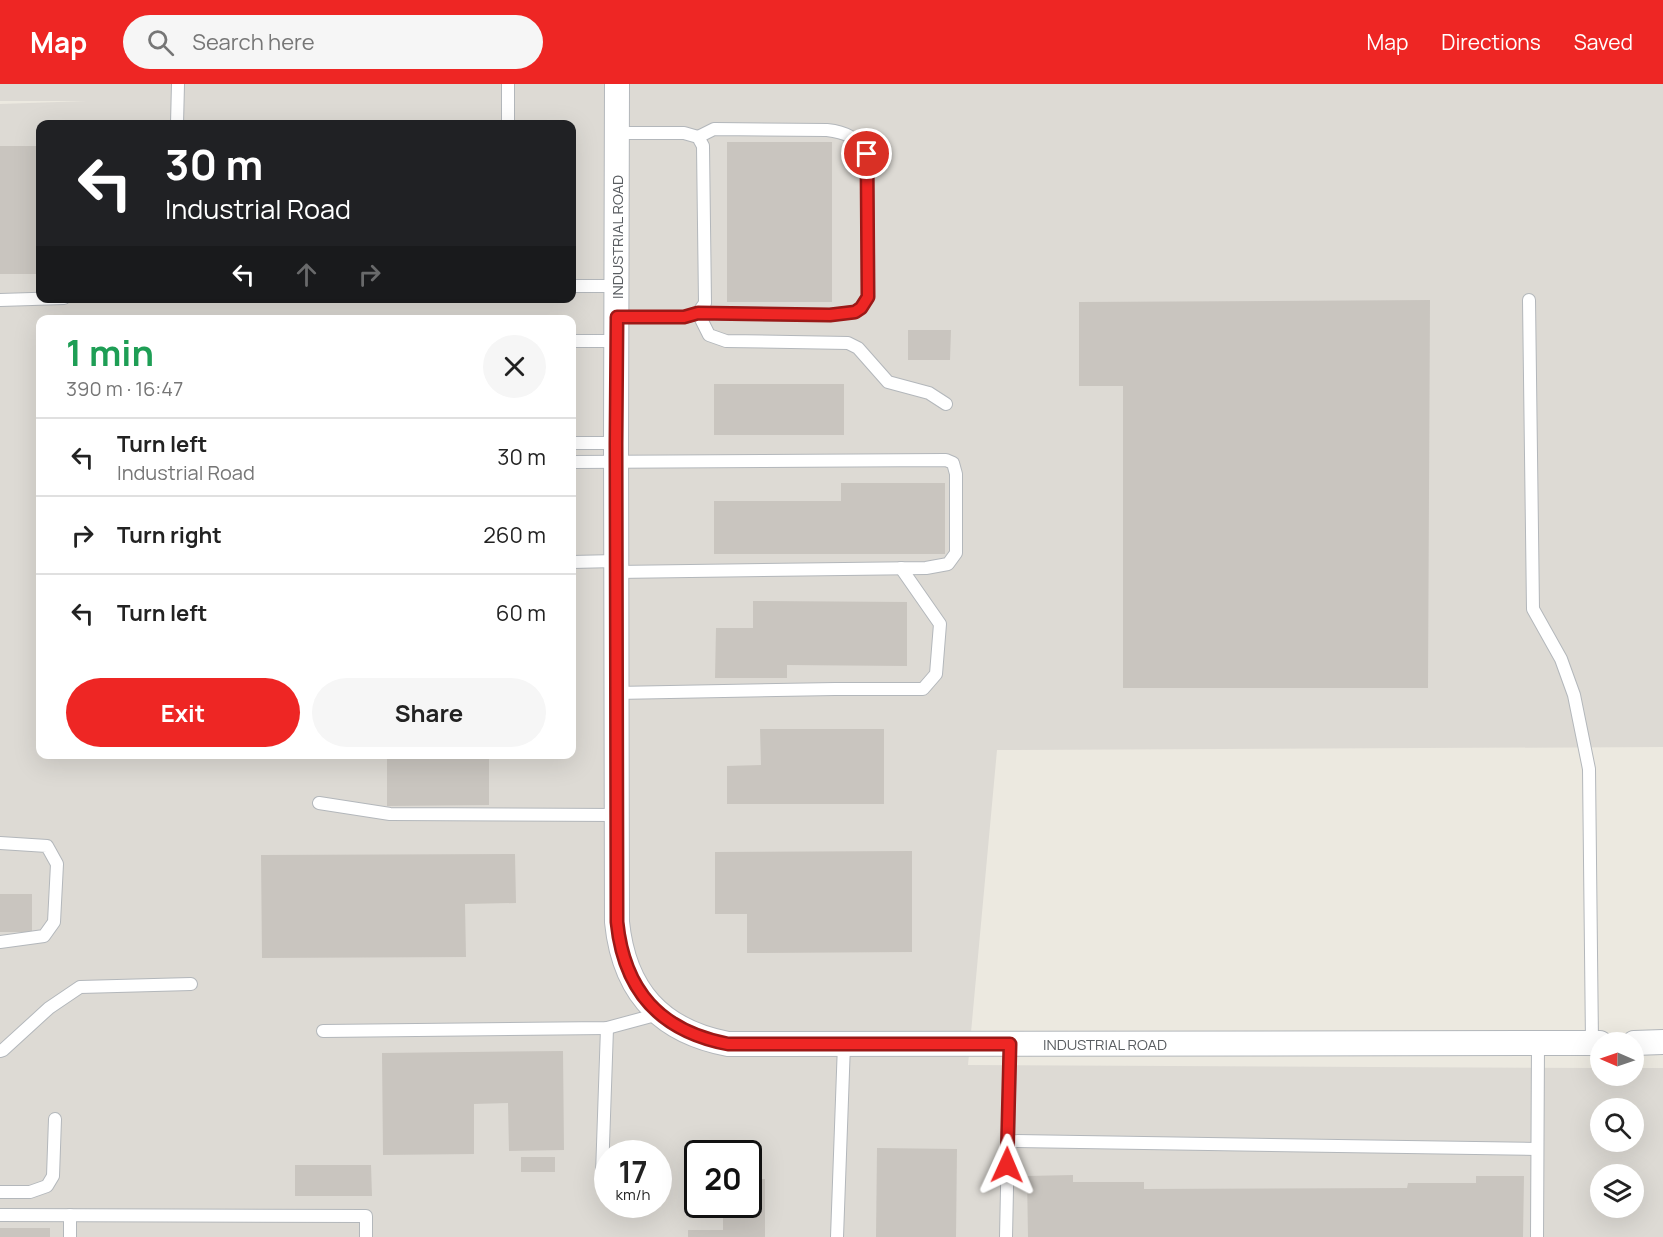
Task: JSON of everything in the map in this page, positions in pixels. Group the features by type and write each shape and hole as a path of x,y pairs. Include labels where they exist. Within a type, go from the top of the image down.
{"street":[{"name":"INDUSTRIAL ROAD","path":"617,84 617,922 619,942 626,967 645,1000 659,1014 674,1026 691,1035 728,1044 1590,1043"},
{"path":"1644,1043 1663,1042"}],"lane":[{"path":"177,120 178,84"},
{"path":"508,84 508,120"},
{"path":"617,133 684,133 698,137 714,129 828,130 841,132 860,143 867,154 868,297 861,308 855,312 830,315 698,313 684,317 617,317"},
{"path":"698,137 703,146 705,303 698,313"},
{"path":"576,286 617,286"},
{"path":"0,300 36,299"},
{"path":"1529,300 1533,609 1564,668 1576,704 1589,769 1596,1032"},
{"path":"698,313 709,335 726,341 848,343 858,348 888,381 929,393 946,404"},
{"path":"576,341 617,341"},
{"path":"576,444 616,453 946,460 953,463 956,474 956,553 948,564 926,568 616,567 576,562"},
{"path":"576,461 616,453"},
{"path":"616,693 923,689 936,674 940,624 901,568"},
{"path":"319,802 390,814 617,815"},
{"path":"0,843 47,846 57,864 54,922 44,936 0,942"},
{"path":"0,1051 49,1008 80,987 191,984"},
{"path":"323,1031 607,1028 659,1014"},
{"path":"604,1140 607,1028"},
{"path":"1537,1237 1538,1043"},
{"path":"837,1237 844,1044"},
{"path":"1006,1237 1010,1044"},
{"path":"0,1192 30,1192 46,1186 53,1176 55,1119"},
{"path":"1008,1141 1537,1149"},
{"path":"0,1215 366,1216 366,1237"},
{"path":"70,1215 70,1237"}],"shaded area":[{"path":"0,84 1663,84 1663,747 997,750 968,1065 1590,1068 1590,1086 1644,1086 1644,1068 1663,1068 1663,1237 0,1237 0,104 87,101 0,101"}],"building":[{"path":"727,142 832,142 832,302 727,302"},
{"path":"0,146 36,146 36,274 0,274"},
{"path":"1430,300 1428,688 1123,688 1123,386 1079,386 1079,302"},
{"path":"908,330 951,330 950,360 908,360"},
{"path":"714,384 844,384 844,435 714,435"},
{"path":"841,483 945,483 945,554 714,554 714,501 841,501"},
{"path":"753,601 907,602 907,666 787,665 787,678 715,678 716,628 753,628"},
{"path":"760,729 884,729 884,804 727,804 727,766 761,765"},
{"path":"387,759 489,759 489,805 387,806"},
{"path":"912,851 912,952 747,953 747,914 715,914 715,852"},
{"path":"515,854 516,903 465,904 466,957 262,958 261,855"},
{"path":"0,894 32,894 32,932 0,932"},
{"path":"563,1051 564,1150 509,1151 508,1103 474,1104 474,1154 383,1155 382,1053"},
{"path":"877,1148 957,1149 956,1237 876,1237"},
{"path":"521,1157 555,1157 555,1172 521,1172"},
{"path":"295,1165 371,1165 372,1196 295,1196"},
{"path":"1073,1175 1073,1182 1144,1182 1144,1189 1407,1188 1408,1183 1476,1183 1476,1176 1524,1176 1523,1237 1028,1237 1027,1176"},
{"path":"762,1179 765,1179 765,1237 688,1237 688,1230 723,1230 723,1218 762,1218"},
{"path":"0,1228 50,1228 50,1237 0,1237"}],"route":[{"path":"867,154 868,297 861,308 855,312 830,315 698,313 684,317 617,317 617,922 619,942 626,967 645,1000 674,1026 709,1041 728,1044 1010,1044 1007,1165"}]}
